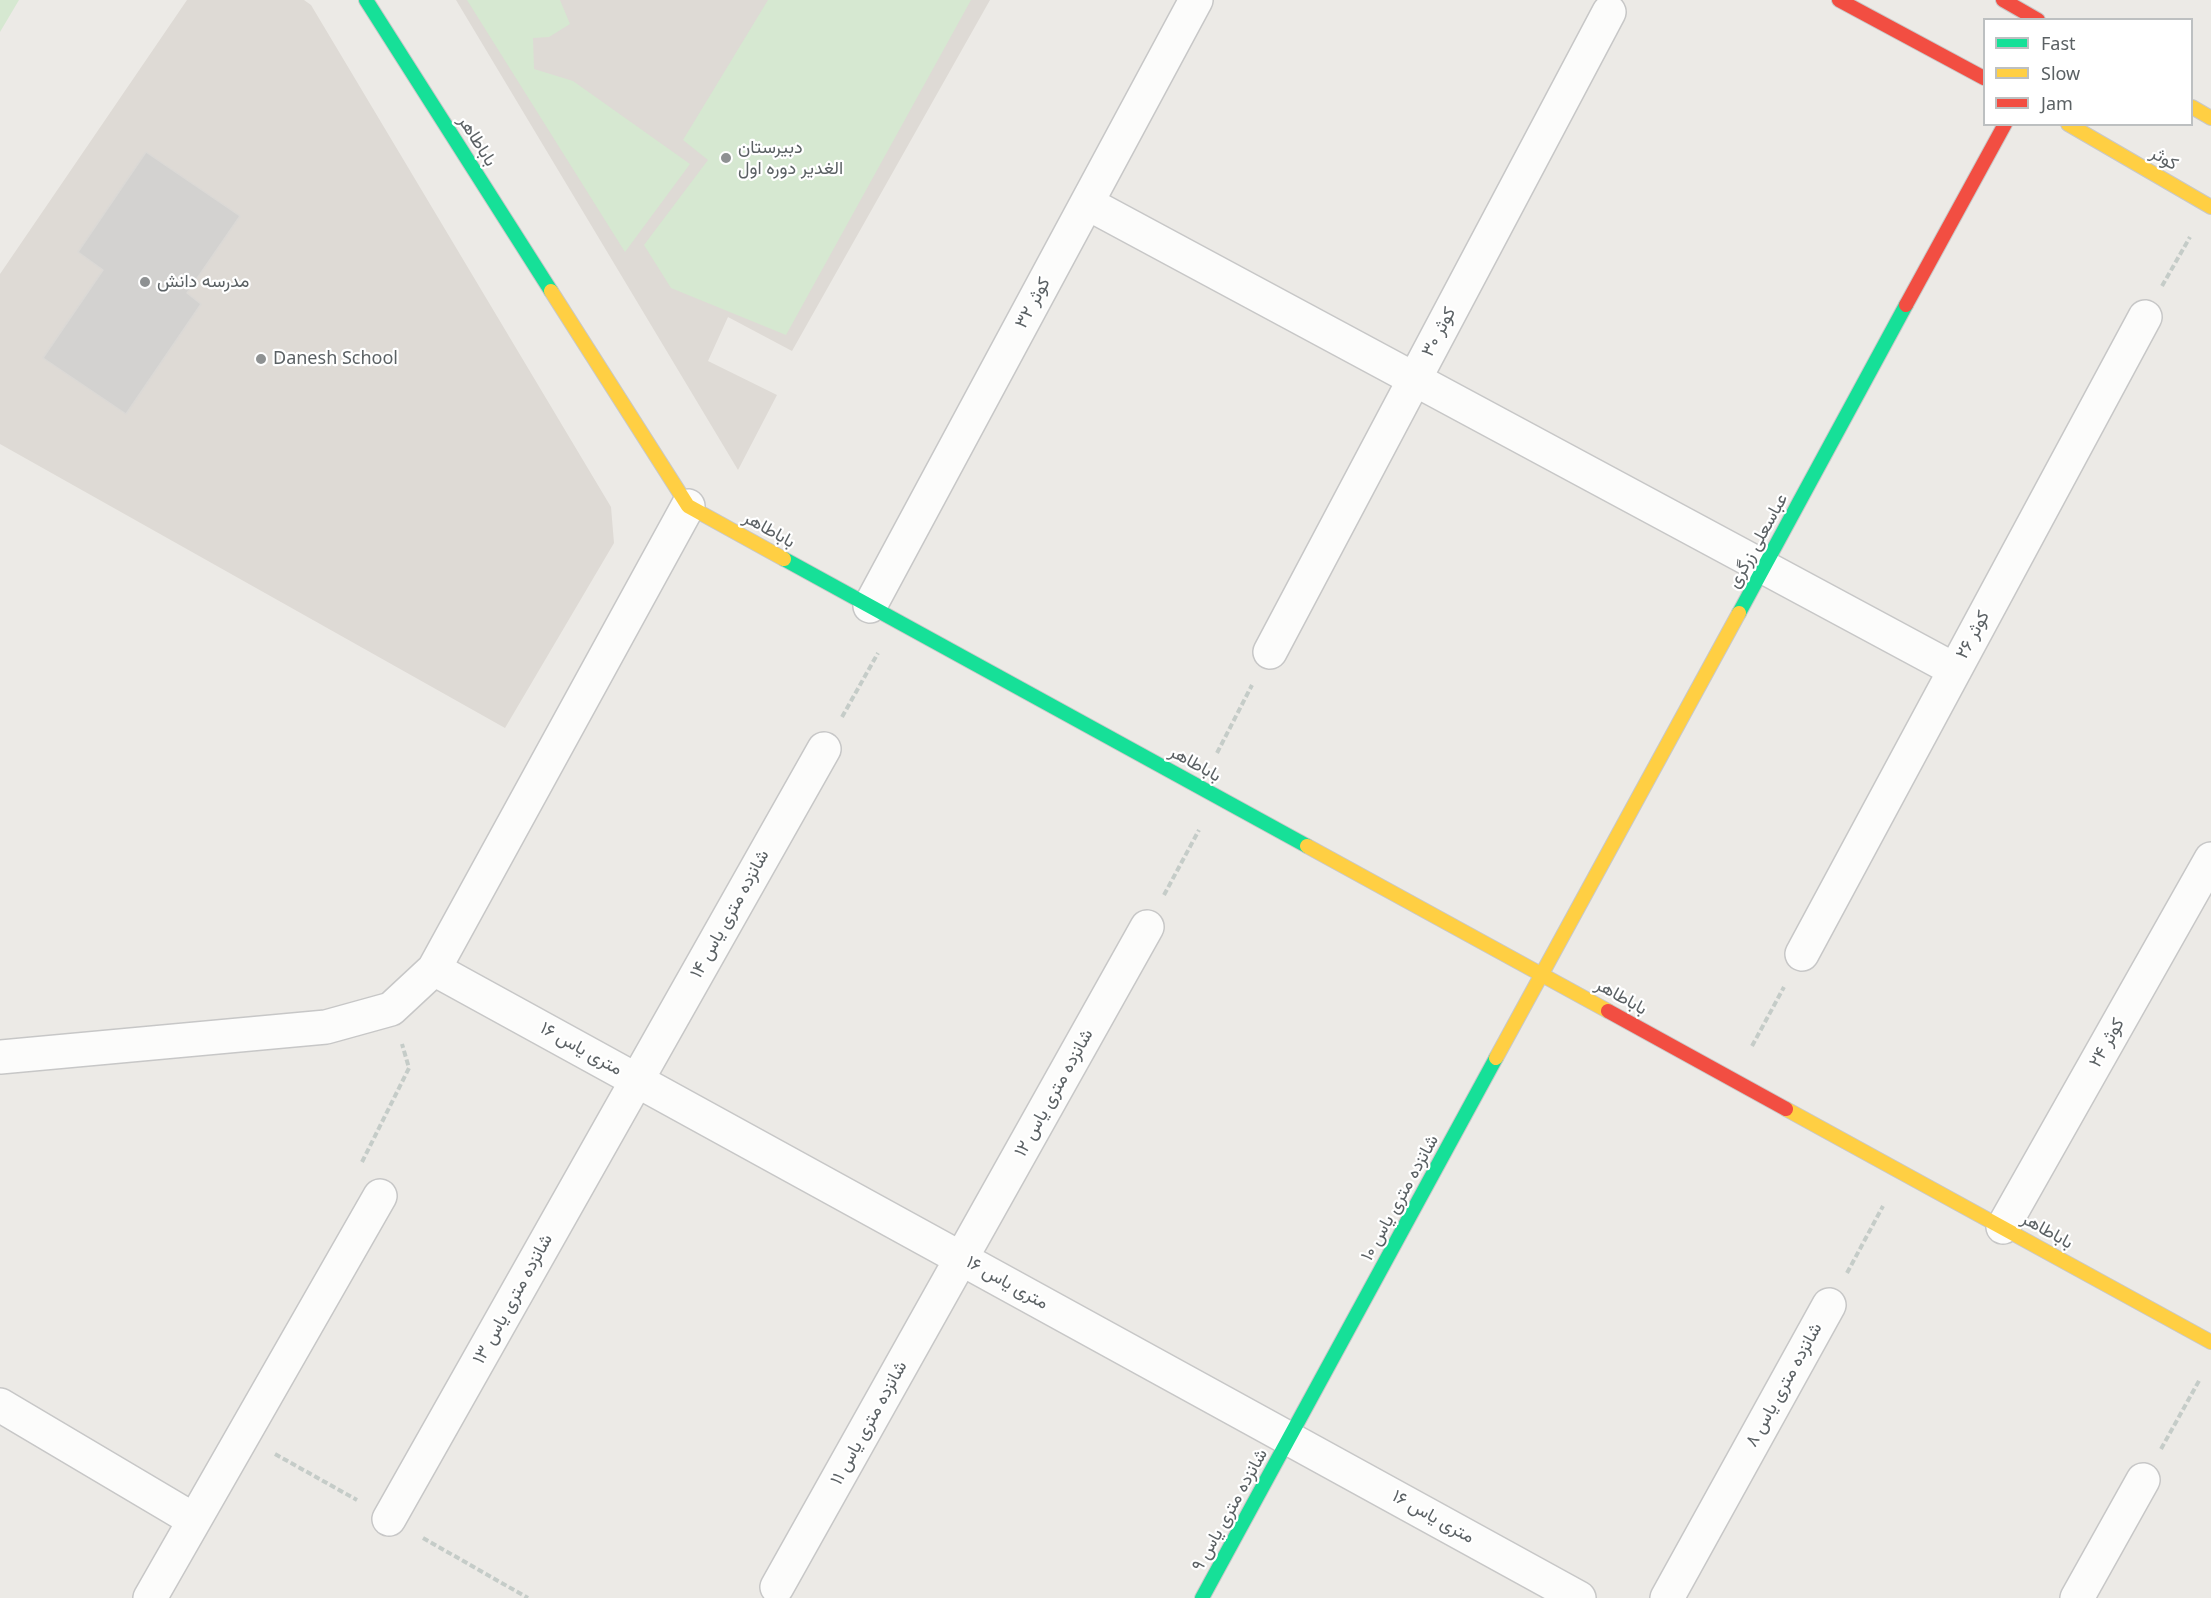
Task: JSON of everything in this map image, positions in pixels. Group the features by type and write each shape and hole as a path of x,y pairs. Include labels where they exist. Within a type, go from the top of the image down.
{"street":[{"name":"باباطاهر","path":"366,0 688,506 2211,1342"},
{"name":"کوثر ۳۲","path":"883,613 1087,203 1196,0"},
{"path":"1839,0 1983,77"},
{"path":"2003,0 2034,18"},
{"name":"کوثر ۳۰","path":"1270,652 1609,12"},
{"path":"2193,108 2211,118"},
{"name":"عباسعلی زرگری","path":"1542,975 2004,126"},
{"name":"کوثر","path":"2071,126 2209,206"},
{"path":"1087,203 1955,670"},
{"name":"کوثر ۲۶","path":"1802,954 2145,317"},
{"path":"0,1057 326,1027 391,1009 434,969 688,506"},
{"name":"شانزده متری یاس ۱۴","path":"637,1080 824,749"},
{"name":"کوثر ۲۴","path":"2003,1227 2211,859"},
{"name":"شانزده متری یاس ۱۲","path":"961,1258 1147,927"},
{"name":"۱۶ متری یاس","path":"434,969 1579,1598"},
{"name":"شانزده متری یاس ۱۰","path":"1289,1438 1542,975"},
{"name":"شانزده متری یاس ۱۳","path":"389,1519 637,1080"},
{"path":"150,1598 380,1196"},
{"name":"شانزده متری یاس ۱۱","path":"777,1587 961,1258"},
{"name":"شانزده متری یاس ۸","path":"1667,1598 1829,1305"},
{"path":"0,1405 194,1520"},
{"name":"شانزده متری یاس ۹","path":"1202,1598 1289,1438"},
{"path":"2078,1598 2144,1480"}],"path":[{"path":"2145,317 2209,206"},
{"path":"824,749 883,613"},
{"path":"1199,786 1270,652"},
{"path":"1147,927 1217,796"},
{"path":"1734,1080 1802,954"},
{"path":"380,1196 361,1160 409,1068 391,1009"},
{"name":"شانزده متری یاس ۸","path":"1829,1305 1902,1172"},
{"path":"2144,1480 2205,1370"}],"shaded area":[{"name":"Danesh School","path":"187,0 304,0 311,5 611,507 614,543 505,728 0,444 0,274"},
{"name":"دبیرستان الغدیر دوره اول","path":"456,0 990,0 792,351 728,317 708,361 777,395 738,470"}],"green space":[{"path":"0,0 19,0 0,32"},
{"path":"467,0 560,0 570,24 549,37 533,38 534,69 573,81 690,164 625,252"},
{"path":"768,0 971,0 786,335 671,288 644,245 708,160 683,140"}],"building":[{"name":"مدرسه دانش","path":"146,152 240,216 187,293 201,304 126,414 43,358 103,270 78,252"}],"traffic: fast":[{"path":"366,0 551,291"},
{"path":"1739,613 1906,305"},
{"path":"784,559 1307,846"},
{"path":"1202,1598 1496,1058"}],"traffic: slow":[{"path":"2193,108 2211,118"},
{"path":"2071,126 2211,207"},
{"path":"551,291 688,506 784,559"},
{"path":"1496,1058 1739,613"},
{"path":"1307,846 1608,1011"},
{"path":"1786,1109 2211,1342"}],"traffic: jam":[{"path":"1839,0 1983,77"},
{"path":"2003,0 2034,18"},
{"path":"1906,305 2004,126"},
{"path":"1608,1011 1786,1109"}],"place":[{"name":"دبیرستان الغدیر دوره اول","path":"726,158"},
{"name":"مدرسه دانش","path":"145,282"},
{"name":"Danesh School","path":"261,359"}]}
